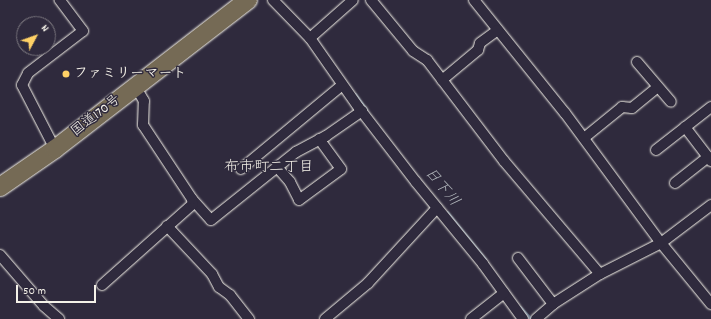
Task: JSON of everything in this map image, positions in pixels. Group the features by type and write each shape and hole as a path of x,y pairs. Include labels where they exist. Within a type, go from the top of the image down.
{"highway":[{"name":"国道170号","path":"0,187 55,149 248,0"}],"street":[{"path":"55,149 22,85 28,73 83,31 60,0"},
{"path":"273,0 310,38 362,111 437,208 483,264 523,319"},
{"path":"310,38 353,0"},
{"path":"371,0 413,51 427,60 504,161 600,274"},
{"path":"474,0 584,138 661,242 711,304"},
{"path":"442,80 478,50 480,43 498,30"},
{"path":"637,62 671,102"},
{"path":"242,169 342,84"},
{"path":"135,86 144,101 142,125 192,199 211,220 296,152 362,111"},
{"path":"584,138 622,107 632,108 658,87"},
{"path":"656,150 685,127 709,103"},
{"path":"675,183 710,159 685,127"},
{"path":"277,167 290,182 299,200 341,169 319,139"},
{"path":"102,286 193,204 192,199"},
{"path":"537,318 553,304 600,274 661,242 711,205"},
{"path":"326,319 368,283 437,208"},
{"path":"168,226 212,274 219,287 230,295 249,319"},
{"path":"0,255 44,306 59,319"},
{"path":"518,258 553,304"},
{"path":"471,319 504,293"}],"waterway":[{"name":"日下川","path":"355,94 366,109"},
{"name":"日下川","path":"447,212 485,259"},
{"name":"日下川","path":"520,307 531,319"}],"place":[{"name":"ファミリーマート","path":"66,74"}],"district":[{"name":"布市町二丁目","path":"269,169"}]}
